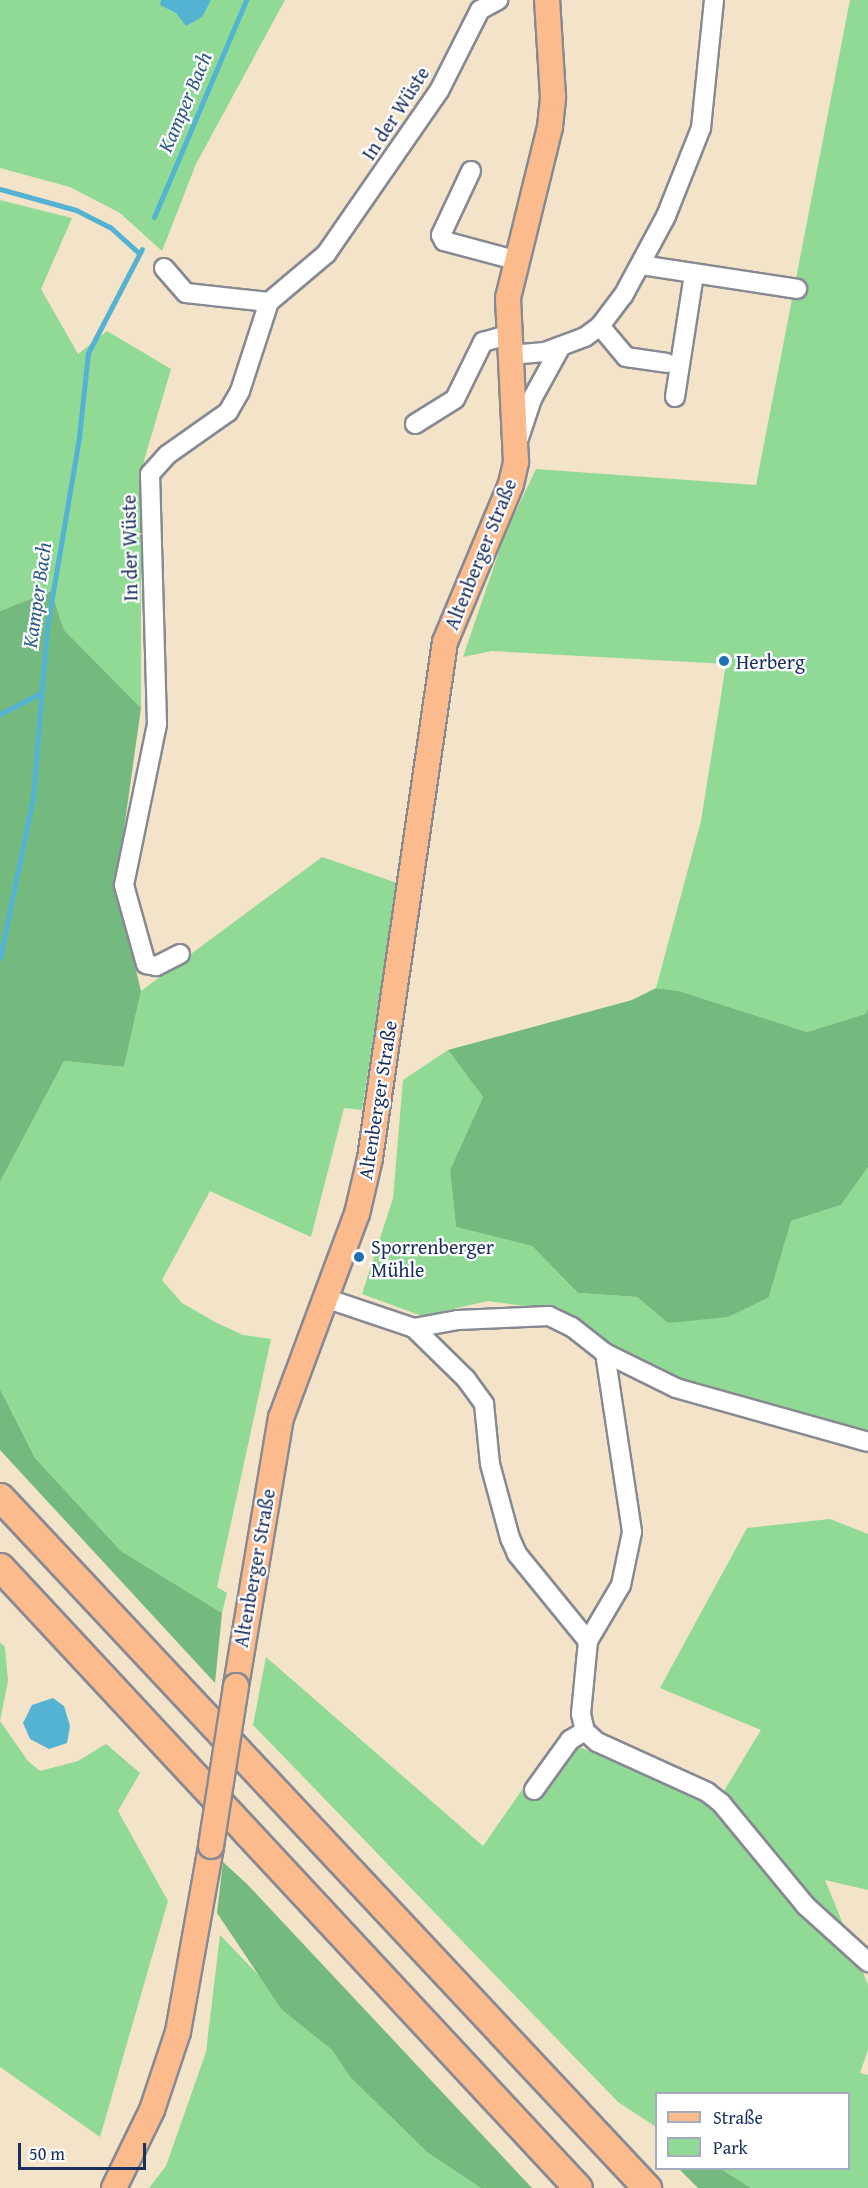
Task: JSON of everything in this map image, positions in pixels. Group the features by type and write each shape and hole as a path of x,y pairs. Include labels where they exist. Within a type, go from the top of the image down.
{"highway":[{"path":"0,1497 647,2188"},
{"path":"0,1568 578,2188"}],"main road":[{"name":"Altenberger Straße","path":"114,2188 152,2110 178,2032 281,1418 357,1214 370,1158 445,642 511,483 517,443 509,345 508,298 515,260 541,175 550,128 552,66 548,0"}],"street":[{"name":"In der Wüste","path":"180,954 156,966 146,964 124,885 157,724 150,474 167,455 228,412 240,391 269,302 326,254 439,91 480,10 498,0"},
{"path":"415,424 455,399 483,342 560,348 600,326 623,296 666,216 701,128 714,0"},
{"path":"471,171 441,235 444,241 515,260"},
{"path":"641,265 797,289"},
{"path":"164,268 186,293 269,302"},
{"path":"675,397 694,274"},
{"path":"600,326 626,357 667,363"},
{"path":"517,443 532,399 560,348"},
{"path":"325,1298 414,1328 466,1379 484,1404 490,1464 510,1538 518,1554 588,1641"},
{"path":"414,1328 458,1320 549,1316 572,1327 604,1353 701,1397 868,1442"},
{"path":"604,1353 632,1532 621,1586 588,1641 581,1714 585,1731 597,1742 707,1792 721,1803 806,1906 868,1962"},
{"path":"534,1790 570,1740 585,1731"}],"green space":[{"path":"0,0 285,0 196,164 162,251 120,213 70,187 0,168"},
{"path":"850,0 868,0 868,1009 865,1014 807,1032 679,991 656,988 701,821 726,664 492,651 463,657 505,534 536,469 756,485"},
{"path":"0,200 72,218 41,289 78,354 107,331 171,369 141,471 141,708 64,630 51,591 0,611"},
{"path":"51,591 64,630 141,708 116,886 141,991 124,1067 64,1061 0,1182 0,611"},
{"path":"322,857 397,883 362,1110 344,1108 311,1237 210,1191 162,1280 182,1303 215,1322 243,1335 271,1339 217,1587 227,1593 222,1613 121,1551 35,1458 0,1389 0,1182 64,1061 124,1067 141,991"},
{"path":"656,988 679,991 807,1032 865,1014 868,1009 868,1167 841,1205 791,1221 769,1297 728,1317 668,1323 637,1297 578,1293 532,1246 456,1227 450,1170 483,1097 448,1050 632,1000"},
{"path":"448,1050 483,1097 450,1170 456,1227 532,1246 578,1293 637,1297 668,1323 769,1297 791,1221 841,1205 868,1167 868,1433 731,1399 624,1353 546,1309 488,1301 422,1316 362,1294 393,1198 403,1080"},
{"path":"0,1389 35,1458 121,1551 222,1613 215,1683 0,1450"},
{"path":"830,1519 868,1534 868,1890 825,1880 868,1985 868,2050 860,2073 868,2075 868,2188 751,2188 723,2170 850,2170 850,2092 655,2092 655,2126 618,2102 253,1725 266,1657 483,1846 558,1738 716,1804 761,1730 660,1688 747,1528"},
{"path":"0,1642 5,1647 8,1681 0,1721"},
{"path":"0,1721 28,1761 40,1771 78,1761 106,1744 140,1773 118,1811 168,1901 100,2137 0,2067"},
{"path":"223,1862 247,1884 532,2188 481,2188 428,2153 350,2077 332,2050 282,2010 217,1913"},
{"path":"220,1935 266,1983 282,2010 332,2050 350,2077 428,2153 481,2188 149,2188 166,2166 206,2052"},
{"path":"680,2170 723,2170 751,2188 698,2188"}],"water":[{"path":"161,0 211,0 202,17 186,26 176,13 160,5"},
{"path":"53,1698 64,1706 70,1726 67,1743 49,1749 30,1739 23,1723 32,1705"}],"waterway":[{"name":"Kamper Bach","path":"154,217 246,0"},
{"path":"0,189 76,210 110,227 139,253"},
{"name":"Kamper Bach","path":"0,958 33,797 47,627 79,437 88,353 142,249"},
{"path":"0,714 41,693"}],"place":[{"name":"Herberg","path":"724,661"},
{"name":"Sporrenberger Mühle","path":"359,1257"}]}
